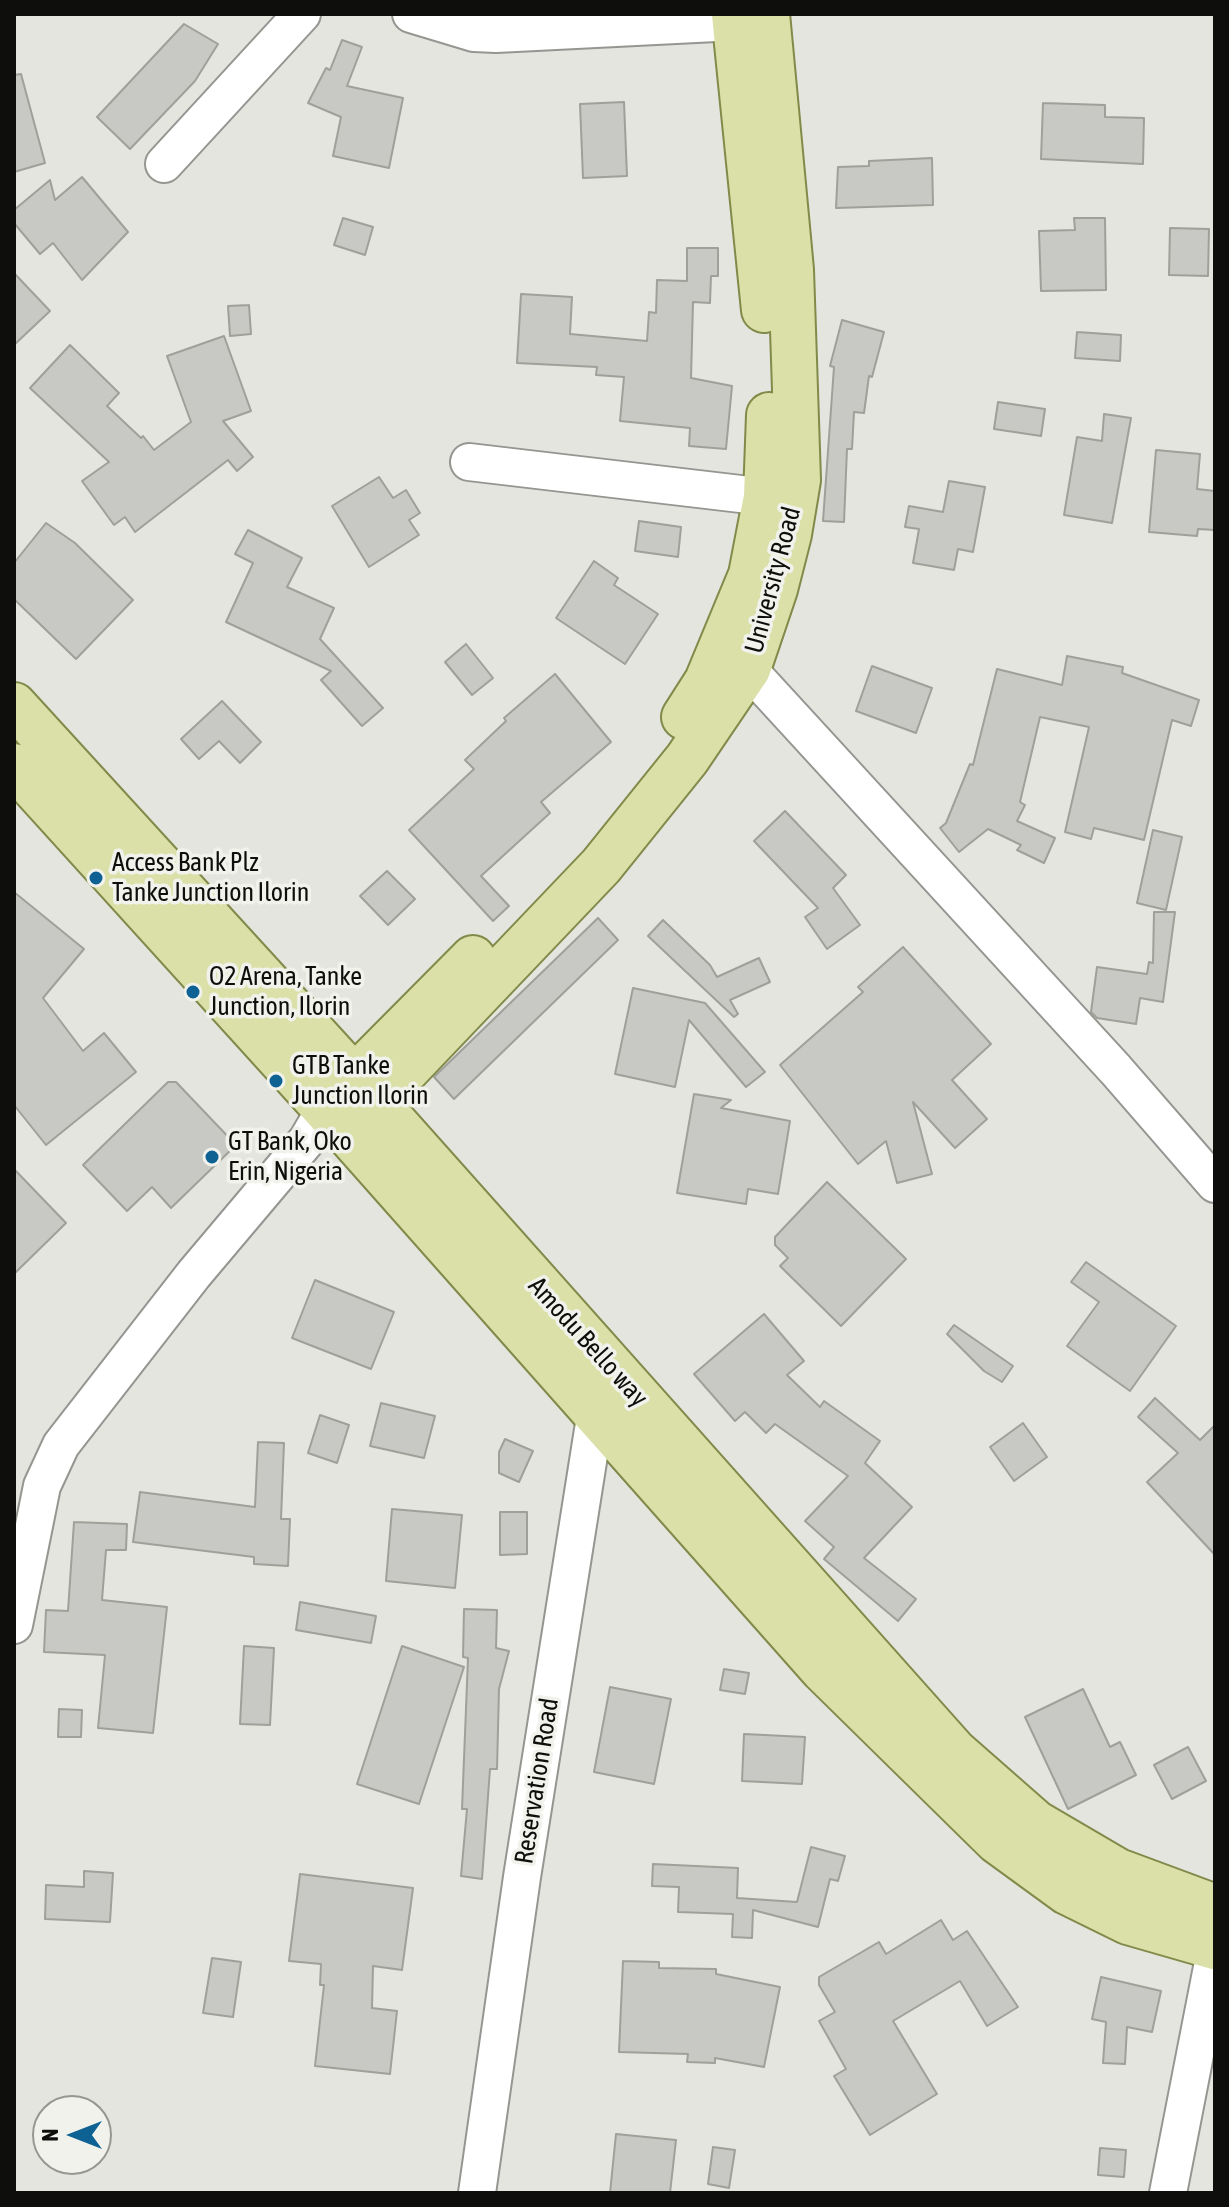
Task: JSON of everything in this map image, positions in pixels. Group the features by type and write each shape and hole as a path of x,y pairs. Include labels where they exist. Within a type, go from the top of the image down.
{"main road":[{"name":"University Road","path":"341,1112 497,933 654,761 707,681 751,575 766,497 769,424 763,285 748,177 746,17"},
{"name":"University Road","path":"341,1112 601,866 687,759 748,669 789,534 798,480 791,270 746,17"},
{"name":"Amodu Bello way","path":"14,705 341,1112"},
{"name":"Amodu Bello way","path":"14,766 607,1393 954,1751 1036,1823 1118,1871 1215,1907"},
{"name":"Amodu Bello way","path":"607,1393 823,1670 997,1841 1067,1892 1103,1910 1128,1922 1215,1949"}],"street":[{"path":"164,164 302,14"},
{"path":"411,14 474,33 496,34 746,17"},
{"path":"469,462 766,497"},
{"path":"748,669 1116,1070 1215,1184"},
{"path":"14,1625 42,1486 61,1445 194,1274 341,1112"},
{"name":"Reservation Road","path":"477,2193 522,1877 607,1393"},
{"path":"1168,2193 1215,1949"}],"building":[{"path":"184,24 218,44 195,81 130,149 97,117"},
{"path":"342,40 362,47 347,86 403,98 389,168 333,156 341,117 308,103 326,68 330,70"},
{"path":"21,74 45,163 14,172 14,75"},
{"path":"624,102 627,176 583,178 580,104"},
{"path":"1043,103 1105,105 1105,117 1144,118 1143,164 1041,159"},
{"path":"932,158 933,205 836,208 838,167 869,166 869,161"},
{"path":"82,177 128,232 82,280 53,243 40,254 14,223 14,210 50,180 55,200"},
{"path":"343,218 373,227 365,255 334,245"},
{"path":"1074,218 1105,218 1106,290 1041,291 1039,231 1075,230"},
{"path":"1170,228 1209,229 1208,276 1169,275"},
{"path":"687,248 718,248 718,276 711,276 710,303 693,302 691,378 732,386 726,449 689,446 690,428 620,421 624,377 596,375 597,367 517,363 521,294 572,297 570,334 647,341 649,312 656,313 657,280 687,281"},
{"path":"14,273 50,311 14,345"},
{"path":"249,305 251,334 230,336 228,306"},
{"path":"842,320 884,332 872,377 869,376 864,413 854,412 852,449 847,449 844,522 823,521 834,367 830,366"},
{"path":"1077,332 1121,335 1120,361 1075,358"},
{"path":"224,336 251,411 223,421 253,457 237,471 228,460 135,532 125,517 114,525 82,481 109,462 30,388 70,345 119,393 107,406 141,438 143,436 154,450 191,422 167,356"},
{"path":"998,402 1045,409 1041,436 994,429"},
{"path":"1104,414 1131,418 1112,523 1064,515 1077,437 1102,441"},
{"path":"1156,450 1200,454 1197,489 1215,491 1215,530 1198,529 1197,536 1149,532"},
{"path":"379,477 393,498 406,490 420,513 409,520 419,535 369,567 332,506"},
{"path":"949,481 985,487 973,552 958,549 954,570 913,563 919,529 905,527 909,506 943,512"},
{"path":"639,521 681,527 678,557 635,551"},
{"path":"46,523 75,543 133,600 76,659 14,599 14,563"},
{"path":"248,530 302,558 287,587 334,608 320,639 383,708 362,726 321,680 331,671 226,622 253,563 235,554"},
{"path":"594,561 618,578 614,585 658,614 625,664 556,618"},
{"path":"466,644 493,678 472,695 445,662"},
{"path":"1067,656 1123,667 1122,673 1199,700 1191,726 1172,720 1144,840 1094,828 1091,839 1065,832 1089,727 1040,717 1020,802 1025,805 1017,821 1055,838 1044,863 1017,850 1021,845 988,829 959,852 940,828 946,823 970,764 973,765 997,669 1062,685"},
{"path":"872,666 932,688 916,733 856,711"},
{"path":"555,674 611,742 541,802 550,813 481,876 509,906 493,921 409,830 474,769 465,760 506,721 504,718"},
{"path":"222,701 261,742 240,763 219,741 199,759 181,739"},
{"path":"785,811 846,875 833,888 860,925 827,949 805,917 818,908 754,841"},
{"path":"1153,830 1182,837 1166,910 1137,903"},
{"path":"387,871 415,899 388,925 360,896"},
{"path":"14,892 84,949 43,998 83,1051 104,1033 136,1072 46,1145 14,1105"},
{"path":"1154,912 1175,912 1163,1002 1140,998 1136,1024 1097,1018 1091,1012 1097,967 1147,974 1149,962 1153,963"},
{"path":"598,918 618,940 454,1099 434,1077"},
{"path":"663,920 710,965 717,977 759,958 770,982 730,1000 738,1014 734,1017 648,936"},
{"path":"903,947 991,1044 952,1080 987,1119 955,1148 913,1102 932,1174 897,1183 886,1141 858,1164 780,1065 863,992 858,987"},
{"path":"633,988 705,1003 765,1072 746,1087 689,1020 675,1087 615,1074"},
{"path":"168,1082 176,1082 236,1145 171,1208 152,1187 127,1211 83,1165"},
{"path":"694,1094 731,1100 721,1108 790,1121 778,1194 748,1189 746,1204 677,1193"},
{"path":"14,1169 66,1223 14,1274"},
{"path":"827,1182 906,1259 841,1326 780,1266 788,1258 775,1245 775,1237"},
{"path":"1086,1262 1176,1326 1130,1391 1067,1346 1099,1302 1071,1282"},
{"path":"315,1280 394,1312 371,1369 292,1338"},
{"path":"764,1314 804,1361 787,1375 820,1407 824,1401 880,1441 865,1463 912,1507 864,1558 916,1599 898,1621 824,1559 834,1547 805,1521 848,1476 775,1424 766,1433 745,1412 735,1421 694,1374"},
{"path":"954,1325 1013,1366 1002,1382 984,1371 947,1334"},
{"path":"1155,1398 1200,1440 1215,1425 1215,1555 1147,1482 1178,1453 1138,1417"},
{"path":"381,1403 435,1416 424,1458 370,1446"},
{"path":"320,1415 349,1425 337,1463 308,1453"},
{"path":"1023,1423 1047,1457 1014,1481 990,1447"},
{"path":"505,1439 533,1451 519,1482 499,1473 499,1452"},
{"path":"258,1442 284,1443 281,1519 290,1519 288,1566 254,1564 254,1557 133,1542 140,1492 255,1507"},
{"path":"392,1509 462,1515 455,1588 386,1581"},
{"path":"500,1512 527,1512 527,1554 500,1555"},
{"path":"74,1522 127,1524 126,1550 106,1550 102,1600 167,1607 153,1733 98,1728 105,1655 44,1652 46,1610 68,1611"},
{"path":"300,1602 376,1616 371,1643 296,1630"},
{"path":"464,1609 497,1610 496,1648 509,1651 499,1689 497,1769 490,1769 482,1879 461,1876 467,1809 462,1809 468,1658 463,1657"},
{"path":"244,1646 274,1648 270,1725 240,1724"},
{"path":"402,1646 464,1667 419,1804 357,1784"},
{"path":"724,1669 749,1673 745,1694 720,1690"},
{"path":"610,1687 671,1699 654,1784 594,1772"},
{"path":"1083,1689 1110,1747 1120,1742 1136,1775 1068,1809 1025,1717"},
{"path":"59,1709 82,1710 81,1737 58,1737"},
{"path":"744,1734 805,1737 802,1784 742,1781"},
{"path":"1188,1747 1206,1781 1172,1799 1154,1765"},
{"path":"811,1847 845,1856 838,1881 830,1879 818,1927 753,1910 752,1938 732,1937 733,1914 678,1912 679,1887 652,1886 653,1864 738,1868 737,1898 797,1902"},
{"path":"84,1871 113,1873 110,1922 45,1919 46,1885 84,1887"},
{"path":"300,1874 413,1888 402,1970 373,1966 372,2008 397,2011 390,2074 315,2066 324,1985 320,1985 321,1964 289,1961"},
{"path":"941,1920 953,1940 967,1931 1018,2007 987,2026 960,1981 893,2021 937,2094 870,2135 834,2076 846,2069 819,2021 835,2012 819,1985 819,1977 879,1942 886,1954"},
{"path":"212,1958 241,1962 233,2017 203,2013"},
{"path":"623,1961 659,1962 659,1968 716,1969 716,1974 780,1987 764,2067 715,2058 715,2063 687,2062 688,2054 619,2052"},
{"path":"1101,1977 1161,1991 1152,2032 1127,2027 1125,2064 1103,2063 1106,2022 1092,2019"},
{"path":"616,2134 676,2140 670,2193 610,2193"},
{"path":"713,2147 735,2150 729,2188 708,2184"},
{"path":"1100,2148 1126,2150 1124,2177 1098,2175"}],"place":[{"name":"Access Bank Plz Tanke Junction Ilorin","path":"96,878"},
{"name":"O2 Arena, Tanke Junction, Ilorin","path":"193,992"},
{"name":"GTB Tanke Junction Ilorin","path":"276,1081"},
{"name":"GT Bank, Oko Erin, Nigeria","path":"212,1157"}]}
